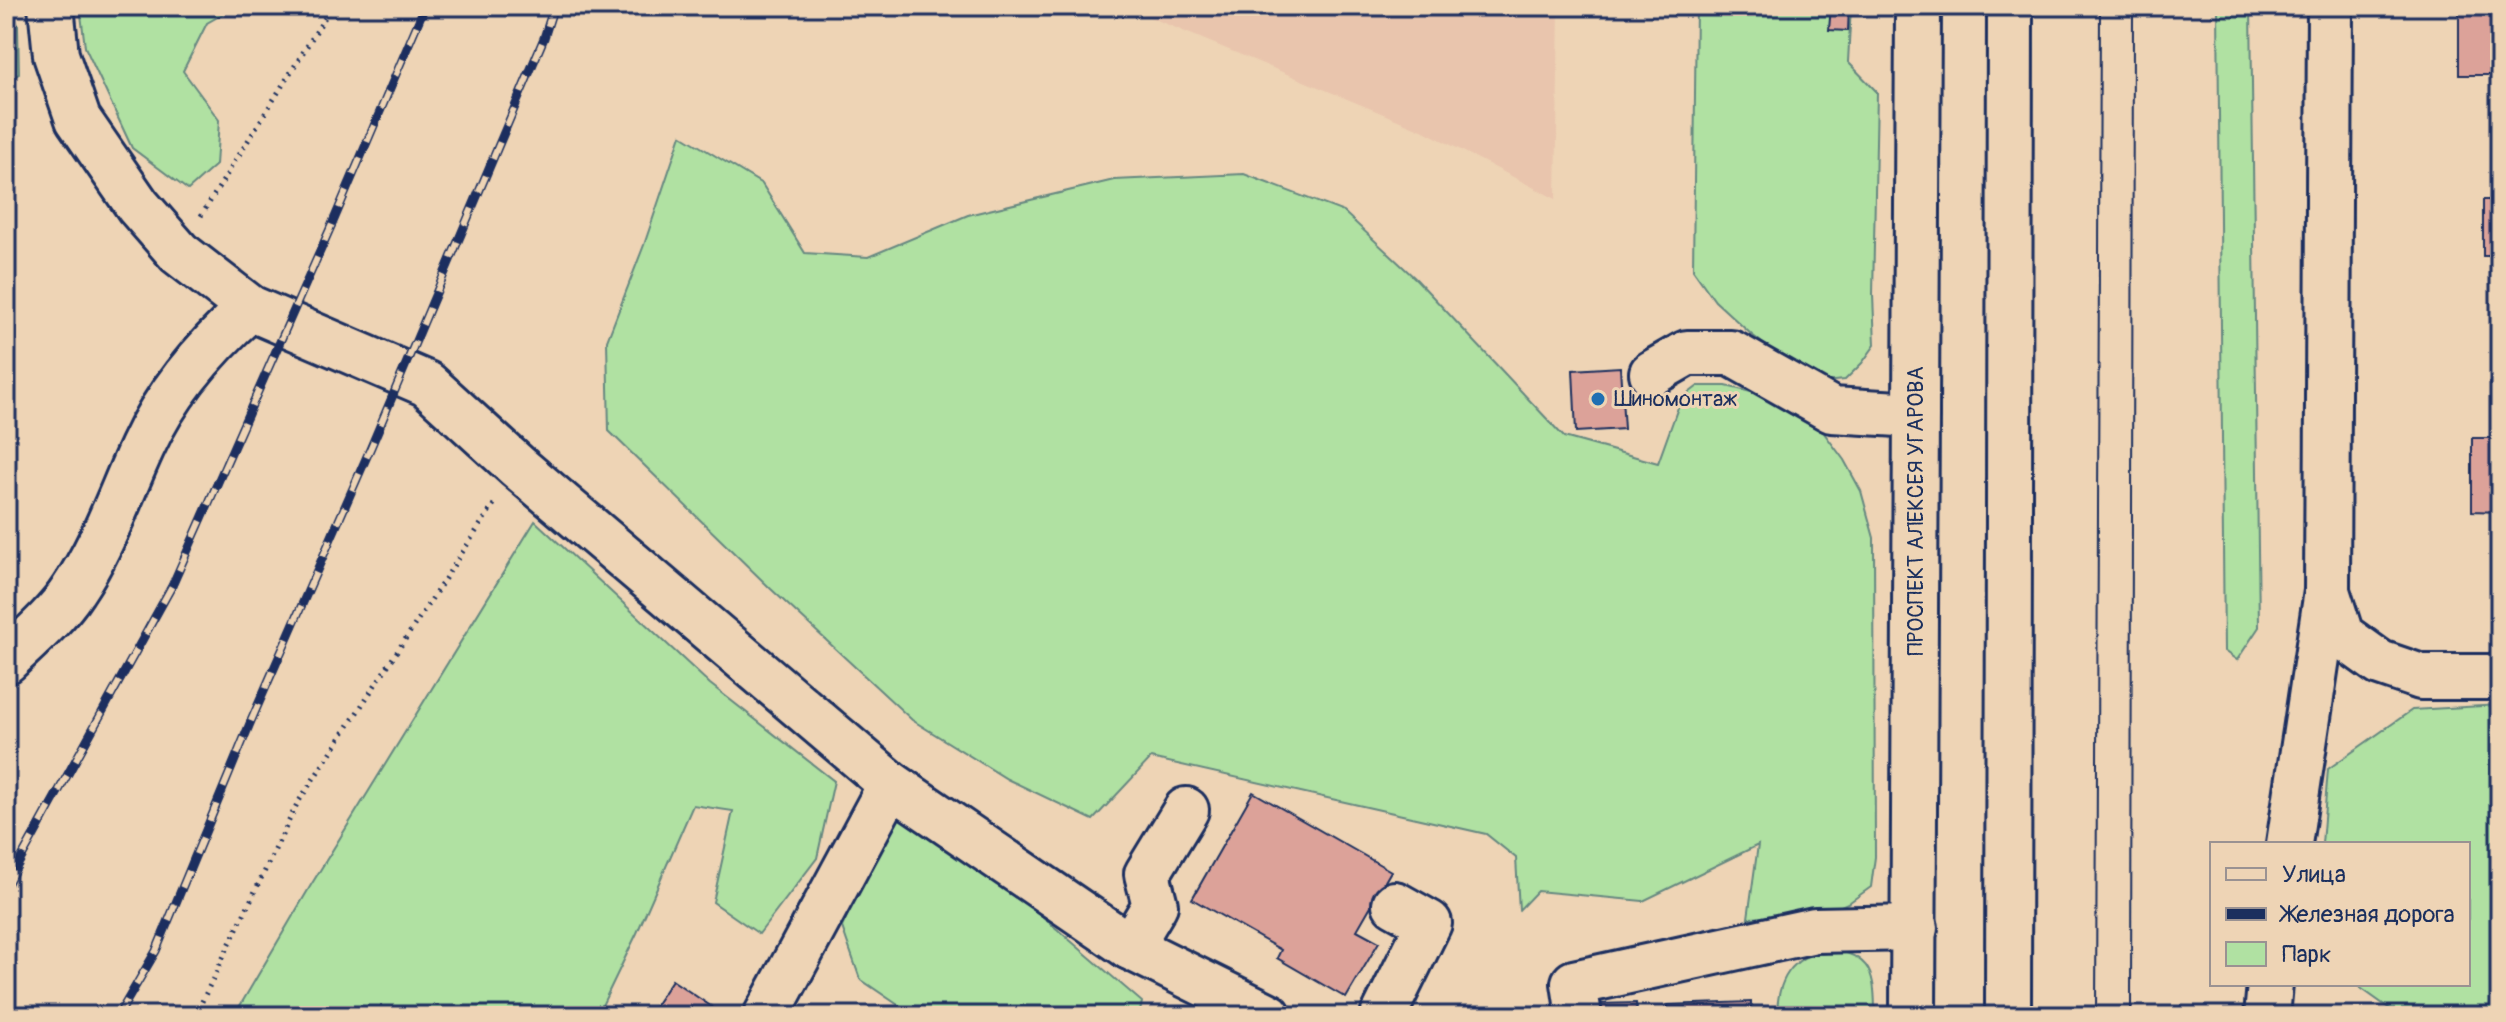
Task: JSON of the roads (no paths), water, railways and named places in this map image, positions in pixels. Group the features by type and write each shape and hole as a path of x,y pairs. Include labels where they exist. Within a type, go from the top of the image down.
{"street":[{"path":"51,6 56,55 78,119 138,206 179,253 250,308 427,384 518,467 891,784 1130,947 1269,1016"},
{"name":"ПРОСПЕКТ АЛЕКСЕЯ УГАРОВА","path":"1913,1016 1918,6"},
{"path":"2008,1016 2010,6"},
{"path":"2289,842 2327,591 2330,6"},
{"path":"6,661 73,592 110,524 143,445 175,388 215,339 250,308"},
{"path":"1652,373 1687,353 1731,353 1832,410 1916,415"},
{"path":"2327,591 2341,635 2380,663 2421,677 2500,677"},
{"path":"766,1016 891,784"},
{"path":"1130,947 1155,905 1147,874 1186,810"},
{"path":"1383,1016 1429,923 1395,904"},
{"path":"1579,1016 1574,983 1815,930 1915,928"},
{"path":"2267,1016 2270,986"}],"tram line":[{"path":"2096,1016 2100,6"},
{"path":"2131,1016 2133,6"}],"railway":[{"path":"6,886 172,586 425,6"},
{"path":"118,1016 156,951 251,721 544,38 554,6"}],"place":[{"name":"Шиномонтаж","path":"1598,399"}]}
